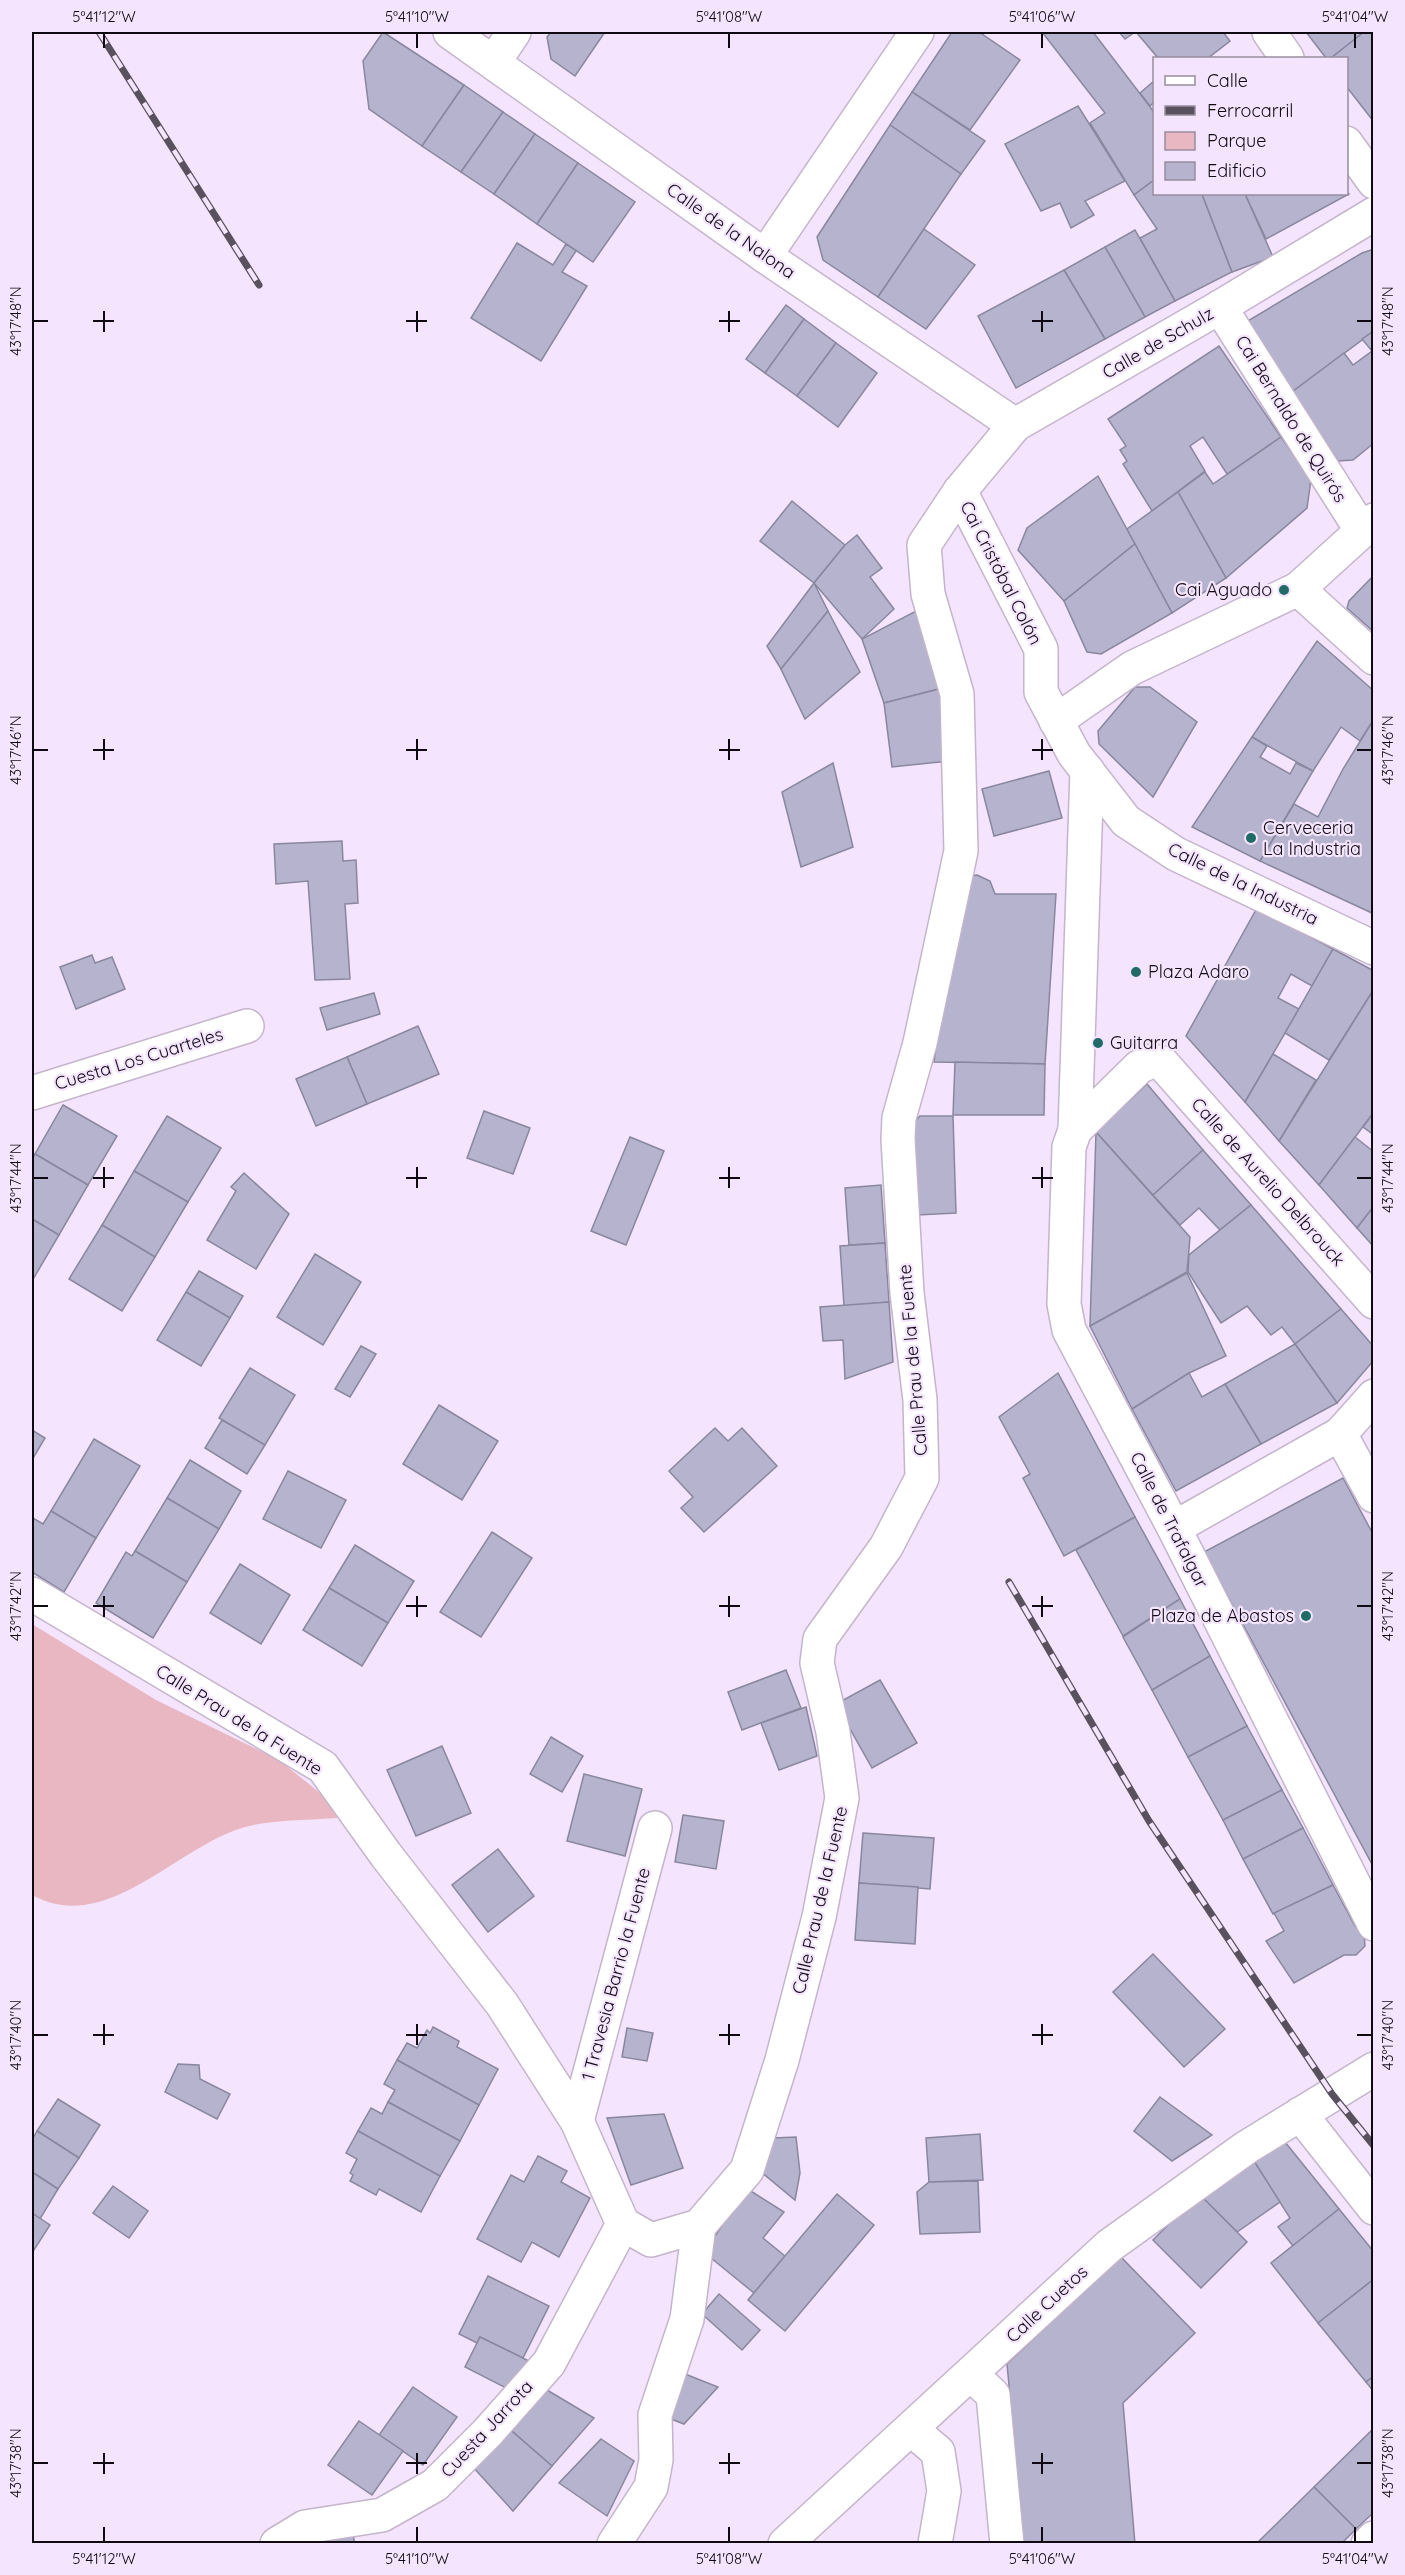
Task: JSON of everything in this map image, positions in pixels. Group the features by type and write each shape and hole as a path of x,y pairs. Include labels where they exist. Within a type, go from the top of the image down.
{"street":[{"name":"Calle de la Nalona","path":"450,32 765,256 1015,425"},
{"path":"494,62 514,32"},
{"path":"765,256 917,32"},
{"path":"1269,32 1286,57"},
{"path":"1348,144 1374,182"},
{"name":"Calle de Schulz","path":"960,491 1015,425 1220,307 1374,214"},
{"name":"Cai Bernaldo de Quirós","path":"1220,307 1368,526"},
{"name":"Cai Cristóbal Colón","path":"960,491 1041,649 1041,692 1081,762"},
{"name":"Calle Prau de la Fuente","path":"699,2226 747,2170 782,2060 819,1917 842,1798 833,1732 817,1663 820,1639 886,1547 922,1478 920,1400 907,1293 898,1139 899,1118 920,1043 961,851 957,694 928,594 924,545 960,491"},
{"path":"1056,721 1132,668 1298,589 1368,526"},
{"path":"1298,589 1374,658"},
{"path":"1075,1130 1081,762"},
{"name":"Calle de la Industria","path":"1081,762 1126,820 1176,855 1374,948"},
{"name":"Cuesta Los Cuarteles","path":"32,1093 247,1026"},
{"name":"Calle de Aurelio Delbrouck","path":"1075,1130 1139,1066 1152,1061 1162,1063 1374,1302"},
{"name":"Calle de Trafalgar","path":"1075,1130 1069,1147 1064,1304 1069,1330 1174,1528 1374,1924"},
{"path":"1174,1528 1340,1434 1374,1396"},
{"path":"1340,1434 1374,1496"},
{"name":"Calle Prau de la Fuente","path":"32,1594 323,1767 386,1855 502,2004 577,2121 623,2224"},
{"name":"1 Travesia Barrio la Fuente","path":"577,2121 656,1828"},
{"name":"Calle Cuetos","path":"785,2544 1109,2246 1135,2225 1247,2147 1374,2069"},
{"path":"1300,2114 1374,2208"},
{"path":"614,2544 651,2487 656,2460 656,2415 687,2319 699,2226 651,2240 623,2224"},
{"name":"Cuesta Jarrota","path":"277,2544 304,2527 382,2515 435,2485 488,2432 549,2363 623,2224"},
{"path":"971,2374 993,2395 1007,2544"},
{"path":"910,2429 938,2452 944,2492 935,2544"},
{"path":"1368,2544 1374,2538"}],"green space":[{"path":"32,1624 156,1700 279,1760 335,1805 337,1818 245,1827 219,1837 114,1897 87,1904 60,1905 32,1895"}],"building":[{"path":"383,32 464,85 422,146 369,109 363,61"},
{"path":"551,32 605,32 575,76 551,59 547,37"},
{"path":"952,32 979,32 1020,60 970,130 912,92"},
{"path":"1042,32 1093,32 1153,111 1153,181 1134,195 1090,123 1105,113"},
{"path":"1119,32 1135,32 1125,39"},
{"path":"1136,32 1223,32 1230,41 1209,57 1157,57"},
{"path":"1306,32 1364,32 1332,57 1325,57"},
{"path":"1364,32 1374,32 1374,122 1348,89 1348,57 1332,57"},
{"path":"1153,82 1153,103 1150,106 1140,93"},
{"path":"464,85 503,112 461,172 422,146"},
{"path":"912,92 985,141 961,174 890,125"},
{"path":"1078,106 1125,181 1085,201 1094,215 1071,228 1060,203 1041,211 1005,144"},
{"path":"503,112 535,134 494,194 461,172"},
{"path":"890,125 961,174 878,297 823,260 817,237"},
{"path":"535,134 578,163 537,224 494,194"},
{"path":"578,163 635,202 593,262 537,224"},
{"path":"1153,181 1153,195 1202,195 1232,272 1175,301 1140,238 1157,229 1134,195"},
{"path":"1202,195 1245,195 1273,257 1232,272"},
{"path":"1245,195 1347,195 1266,239"},
{"path":"924,229 975,265 926,329 878,297"},
{"path":"1135,230 1175,301 1145,317 1105,247"},
{"path":"517,243 553,265 566,244 576,251 562,272 587,286 541,361 471,318"},
{"path":"1105,247 1145,317 1105,339 1064,270"},
{"path":"1374,250 1374,331 1292,392 1246,322 1362,253"},
{"path":"1064,270 1105,339 1016,388 978,316"},
{"path":"786,305 804,319 765,373 746,359"},
{"path":"804,319 836,343 797,396 765,373"},
{"path":"1374,331 1374,443 1353,460 1338,461 1292,392 1344,353 1353,365 1372,351 1362,339"},
{"path":"836,343 877,373 838,427 797,396"},
{"path":"1219,346 1281,437 1227,474 1203,437 1190,446 1205,471 1152,511 1123,464 1127,461 1120,450 1126,446 1108,419"},
{"path":"1281,437 1311,479 1307,508 1226,578 1178,492 1205,472 1213,484"},
{"path":"1098,476 1135,544 1064,601 1018,550 1027,528"},
{"path":"1178,492 1226,578 1172,613 1127,529"},
{"path":"792,501 845,545 814,583 760,541"},
{"path":"857,535 882,568 870,577 894,609 862,639 814,583 845,545"},
{"path":"1135,544 1172,613 1101,654 1087,652 1064,601"},
{"path":"1374,575 1374,632 1347,608 1349,601"},
{"path":"814,583 828,611 781,669 767,646"},
{"path":"918,610 939,689 884,703 862,639"},
{"path":"828,611 860,672 805,719 781,669"},
{"path":"1317,641 1374,691 1374,719 1360,741 1341,727 1313,771 1252,737"},
{"path":"1135,687 1150,687 1197,722 1153,797 1099,744 1098,731"},
{"path":"939,689 949,761 892,767 884,703"},
{"path":"1374,719 1374,914 1260,861 1294,804 1318,817 1343,769"},
{"path":"1252,737 1267,746 1260,757 1290,774 1296,763 1313,771 1260,861 1192,827"},
{"path":"833,763 853,847 801,867 782,792"},
{"path":"1049,771 1062,818 994,836 982,789"},
{"path":"342,841 343,861 356,860 358,903 345,904 350,979 315,980 308,881 276,884 274,844"},
{"path":"977,875 990,881 995,894 1056,894 1045,1064 934,1062 958,893 970,876"},
{"path":"1257,908 1333,949 1312,986 1291,974 1278,998 1299,1009 1245,1102 1186,1036"},
{"path":"1333,949 1374,971 1374,989 1329,1060 1285,1033"},
{"path":"92,955 95,963 112,957 125,989 76,1009 60,967"},
{"path":"1374,989 1374,1112 1319,1185 1279,1141"},
{"path":"374,993 380,1014 327,1030 320,1008"},
{"path":"418,1026 439,1074 367,1104 347,1057"},
{"path":"1273,1054 1316,1080 1279,1141 1245,1102"},
{"path":"347,1057 367,1104 316,1126 296,1079"},
{"path":"955,1062 1045,1064 1044,1115 953,1115"},
{"path":"1147,1084 1203,1150 1153,1195 1096,1132"},
{"path":"63,1105 117,1136 88,1185 35,1154"},
{"path":"484,1111 530,1128 513,1174 467,1158"},
{"path":"167,1116 221,1148 188,1202 134,1171"},
{"path":"920,1116 953,1116 956,1213 917,1215 910,1126"},
{"path":"1371,1116 1374,1118 1374,1135 1363,1127"},
{"path":"1096,1132 1190,1237 1187,1272 1090,1326"},
{"path":"630,1137 664,1151 626,1245 591,1231"},
{"path":"1355,1137 1374,1152 1374,1206 1357,1228 1319,1185"},
{"path":"1203,1150 1251,1205 1220,1230 1199,1208 1180,1225 1153,1195"},
{"path":"35,1154 88,1185 59,1235 32,1219 32,1160"},
{"path":"134,1171 188,1202 155,1257 102,1225"},
{"path":"244,1173 289,1214 256,1269 207,1240 236,1191 231,1187"},
{"path":"881,1185 885,1243 849,1245 845,1188"},
{"path":"1251,1205 1341,1309 1295,1344 1282,1327 1271,1335 1247,1306 1221,1323 1188,1272 1189,1255"},
{"path":"1374,1206 1374,1247 1357,1228"},
{"path":"32,1219 59,1235 32,1281"},
{"path":"102,1225 155,1257 122,1311 69,1279"},
{"path":"885,1243 889,1302 844,1306 840,1246"},
{"path":"315,1254 361,1282 323,1345 277,1317"},
{"path":"199,1271 243,1296 230,1318 186,1292"},
{"path":"1187,1273 1226,1356 1189,1373 1132,1409 1090,1326"},
{"path":"186,1292 230,1318 201,1366 157,1340"},
{"path":"889,1302 893,1362 845,1379 843,1340 823,1341 820,1307"},
{"path":"1341,1309 1374,1347 1374,1360 1337,1403 1295,1344"},
{"path":"1295,1344 1337,1403 1261,1444 1225,1384"},
{"path":"361,1346 376,1354 350,1397 335,1389"},
{"path":"250,1368 295,1395 265,1445 219,1418"},
{"path":"1058,1373 1135,1517 1064,1556 1023,1478 1030,1474 999,1417"},
{"path":"1189,1373 1202,1397 1225,1384 1261,1444 1176,1491 1132,1409"},
{"path":"439,1405 498,1441 462,1500 403,1464"},
{"path":"222,1420 265,1445 247,1474 205,1448"},
{"path":"715,1428 728,1441 742,1428 777,1466 704,1532 681,1508 693,1497 669,1471"},
{"path":"32,1430 45,1438 32,1460"},
{"path":"94,1439 140,1466 96,1538 51,1511"},
{"path":"190,1460 241,1491 219,1529 167,1498"},
{"path":"288,1471 346,1500 321,1548 263,1519"},
{"name":"Plaza de Abastos","path":"1343,1478 1374,1536 1374,1868 1204,1552"},
{"path":"167,1498 219,1529 187,1582 135,1551"},
{"path":"51,1511 96,1538 64,1592 32,1572 32,1520 33,1518 43,1524"},
{"path":"1135,1517 1180,1599 1123,1636 1076,1550"},
{"path":"492,1532 532,1558 481,1637 440,1612"},
{"path":"355,1545 414,1581 388,1623 329,1588"},
{"path":"135,1551 187,1582 153,1638 96,1603 126,1552 132,1556"},
{"path":"240,1564 290,1595 261,1644 210,1613"},
{"path":"329,1588 388,1623 362,1666 303,1630"},
{"path":"1180,1599 1210,1656 1152,1690 1123,1637"},
{"path":"1210,1656 1247,1726 1188,1757 1152,1690"},
{"path":"786,1670 801,1708 742,1730 728,1692"},
{"path":"880,1680 917,1743 872,1768 836,1704"},
{"path":"806,1707 817,1756 779,1770 761,1723"},
{"path":"1247,1726 1282,1790 1223,1820 1188,1757"},
{"path":"551,1737 583,1756 562,1792 530,1774"},
{"path":"442,1746 471,1813 416,1836 387,1770"},
{"path":"584,1774 642,1789 625,1856 567,1841"},
{"path":"1282,1790 1303,1828 1243,1859 1223,1820"},
{"path":"683,1815 724,1821 716,1869 675,1862"},
{"path":"1303,1828 1333,1885 1273,1914 1243,1859"},
{"path":"863,1833 934,1838 930,1889 859,1883"},
{"path":"498,1849 534,1896 488,1932 452,1885"},
{"path":"859,1883 918,1887 915,1944 855,1940"},
{"path":"1333,1885 1355,1926 1364,1934 1365,1946 1356,1955 1344,1955 1294,1983 1266,1941 1284,1931 1274,1913"},
{"path":"1153,1954 1225,2029 1184,2067 1113,1992"},
{"path":"433,2027 459,2041 457,2047 498,2069 479,2105 397,2060 407,2043 417,2048 427,2030 430,2033"},
{"path":"627,2028 653,2033 647,2061 622,2057"},
{"path":"397,2060 479,2105 460,2141 388,2102 395,2090 384,2084"},
{"path":"178,2064 199,2065 200,2079 230,2094 217,2119 165,2092"},
{"path":"1160,2097 1212,2135 1172,2161 1134,2131"},
{"path":"58,2099 100,2125 79,2158 37,2131"},
{"path":"388,2102 460,2141 440,2176 358,2131 371,2108 382,2114"},
{"path":"664,2114 683,2168 631,2185 607,2118"},
{"path":"37,2131 79,2158 58,2189 32,2172 32,2140"},
{"path":"358,2131 440,2176 421,2212 379,2189 376,2195 350,2181 353,2175 350,2173 357,2159 346,2153"},
{"path":"980,2134 983,2180 929,2182 926,2138"},
{"path":"796,2137 800,2173 795,2200 760,2171 773,2138"},
{"path":"1285,2142 1339,2209 1293,2246 1278,2227 1290,2218 1252,2158"},
{"path":"538,2156 567,2171 561,2182 590,2198 559,2257 532,2242 521,2262 477,2239 511,2175 524,2182"},
{"path":"1252,2158 1280,2202 1237,2232 1199,2194"},
{"path":"32,2172 58,2189 40,2219 32,2213"},
{"path":"978,2181 980,2232 920,2234 917,2192 929,2182"},
{"path":"113,2186 148,2211 129,2238 93,2213"},
{"path":"746,2188 784,2212 763,2238 785,2256 754,2293 711,2258 712,2241"},
{"path":"837,2194 874,2225 785,2331 748,2300"},
{"path":"1199,2194 1247,2242 1201,2288 1153,2240"},
{"path":"1339,2209 1374,2252 1374,2279 1318,2323 1271,2263"},
{"path":"32,2213 50,2225 32,2253"},
{"path":"1120,2256 1195,2333 1123,2403 1135,2544 1024,2544 1007,2364"},
{"path":"488,2276 549,2306 523,2358 480,2337 477,2343 459,2334"},
{"path":"1374,2279 1374,2376 1366,2382 1318,2323"},
{"path":"719,2294 760,2330 742,2350 702,2314"},
{"path":"480,2337 533,2363 510,2390 465,2367"},
{"path":"680,2372 718,2387 684,2424 671,2419"},
{"path":"1374,2376 1374,2392 1366,2382"},
{"path":"413,2387 457,2417 423,2465 379,2435"},
{"path":"542,2387 594,2418 552,2466 507,2427"},
{"path":"359,2421 403,2451 372,2495 328,2465"},
{"path":"507,2427 552,2466 513,2511 472,2466"},
{"path":"1374,2428 1374,2512 1356,2529 1314,2487"},
{"path":"601,2439 634,2461 607,2516 559,2483"},
{"path":"1314,2487 1356,2529 1341,2544 1256,2544"},
{"path":"352,2531 355,2544 296,2544"}],"railway":[{"path":"99,32 259,285"},
{"path":"1009,1582 1149,1821 1332,2094 1374,2146"}],"place":[{"name":"Cai Aguado","path":"1284,590"},
{"name":"Cerveceria La Industria","path":"1251,838"},
{"name":"Plaza Adaro","path":"1136,972"},
{"name":"Guitarra","path":"1098,1043"},
{"name":"Plaza de Abastos","path":"1306,1616"}]}
